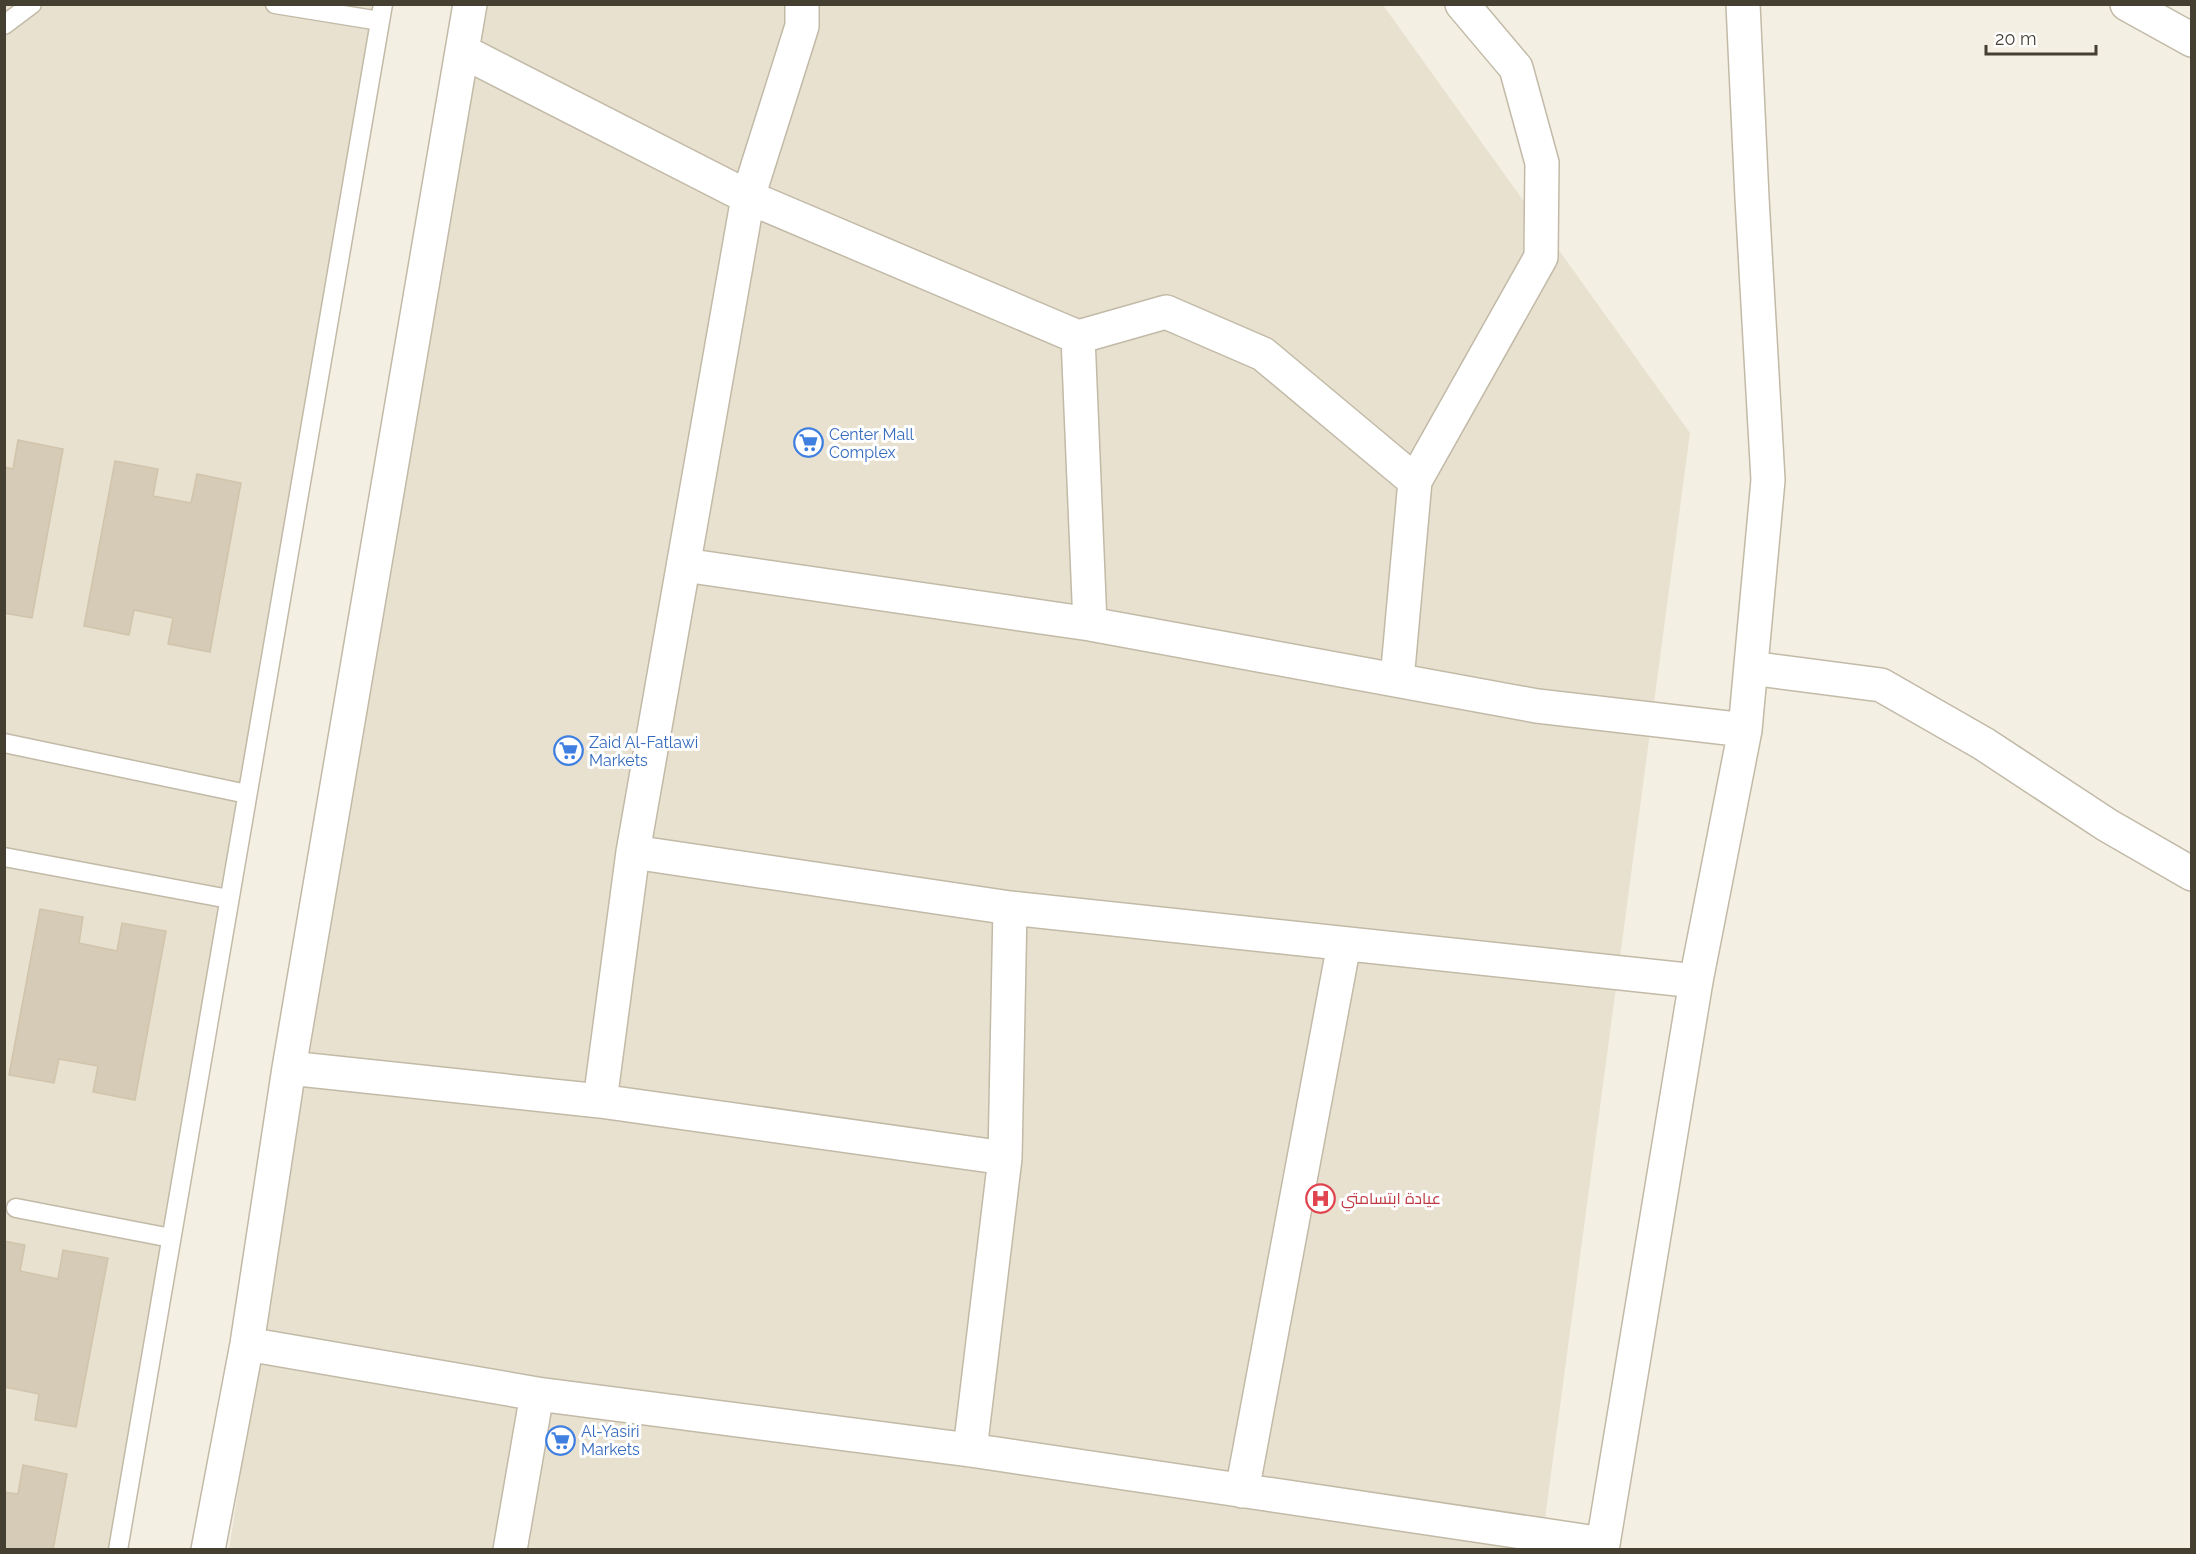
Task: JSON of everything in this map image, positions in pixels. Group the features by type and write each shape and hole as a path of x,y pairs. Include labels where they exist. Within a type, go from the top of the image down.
{"street":[{"path":"208,1550 247,1344 289,1068 470,4"},
{"path":"600,1101 633,852 748,197 802,26 802,4"},
{"path":"1397,680 1414,481 1541,257 1542,163 1516,68 1462,4"},
{"path":"247,1344 537,1394 970,1450 1603,1547 1696,981 1745,730 1751,668 1768,480 1752,210 1743,4"},
{"path":"2127,4 2192,40"},
{"path":"462,51 748,197 1078,337 1166,312 1263,354 1414,481"},
{"path":"1078,337 1090,624"},
{"path":"684,565 1090,624 1536,706 1745,730"},
{"path":"1751,668 1881,685 1984,744 2107,825 2192,874"},
{"path":"633,852 1010,908 1696,981"},
{"path":"970,1450 1005,1158 1010,908"},
{"path":"1242,1491 1344,944"},
{"path":"289,1068 600,1101 1005,1158"},
{"path":"510,1550 537,1394"}],"lane":[{"path":"4,25 32,4"},
{"path":"118,1550 381,13 275,4"},
{"path":"4,743 247,794"},
{"path":"4,857 229,899"},
{"path":"16,1208 171,1238"}],"shaded area":[{"path":"5,5 392,5 128,1549 5,1550"},
{"path":"486,5 1383,5 1690,433 1541,1549 229,1550 357,707"}],"building":[{"path":"18,440 63,449 32,618 4,613 4,467 13,469"},
{"path":"115,461 158,469 153,496 191,503 197,474 241,483 210,652 168,644 173,618 134,610 129,635 84,626"},
{"path":"40,909 83,917 79,943 117,951 122,923 166,931 135,1100 93,1092 98,1066 59,1059 54,1083 9,1075"},
{"path":"4,1241 25,1245 20,1271 58,1279 63,1250 108,1258 76,1427 35,1420 39,1394 4,1387"},
{"path":"23,1465 67,1474 53,1550 4,1550 4,1492 18,1494"}],"place":[{"name":"Center Mall Complex","path":"808,443"},
{"name":"Zaid Al-Fatlawi Markets","path":"568,751"},
{"name":"عيادة ابتسامتي","path":"1320,1198"},
{"name":"Al-Yasiri Markets","path":"560,1440"}]}
